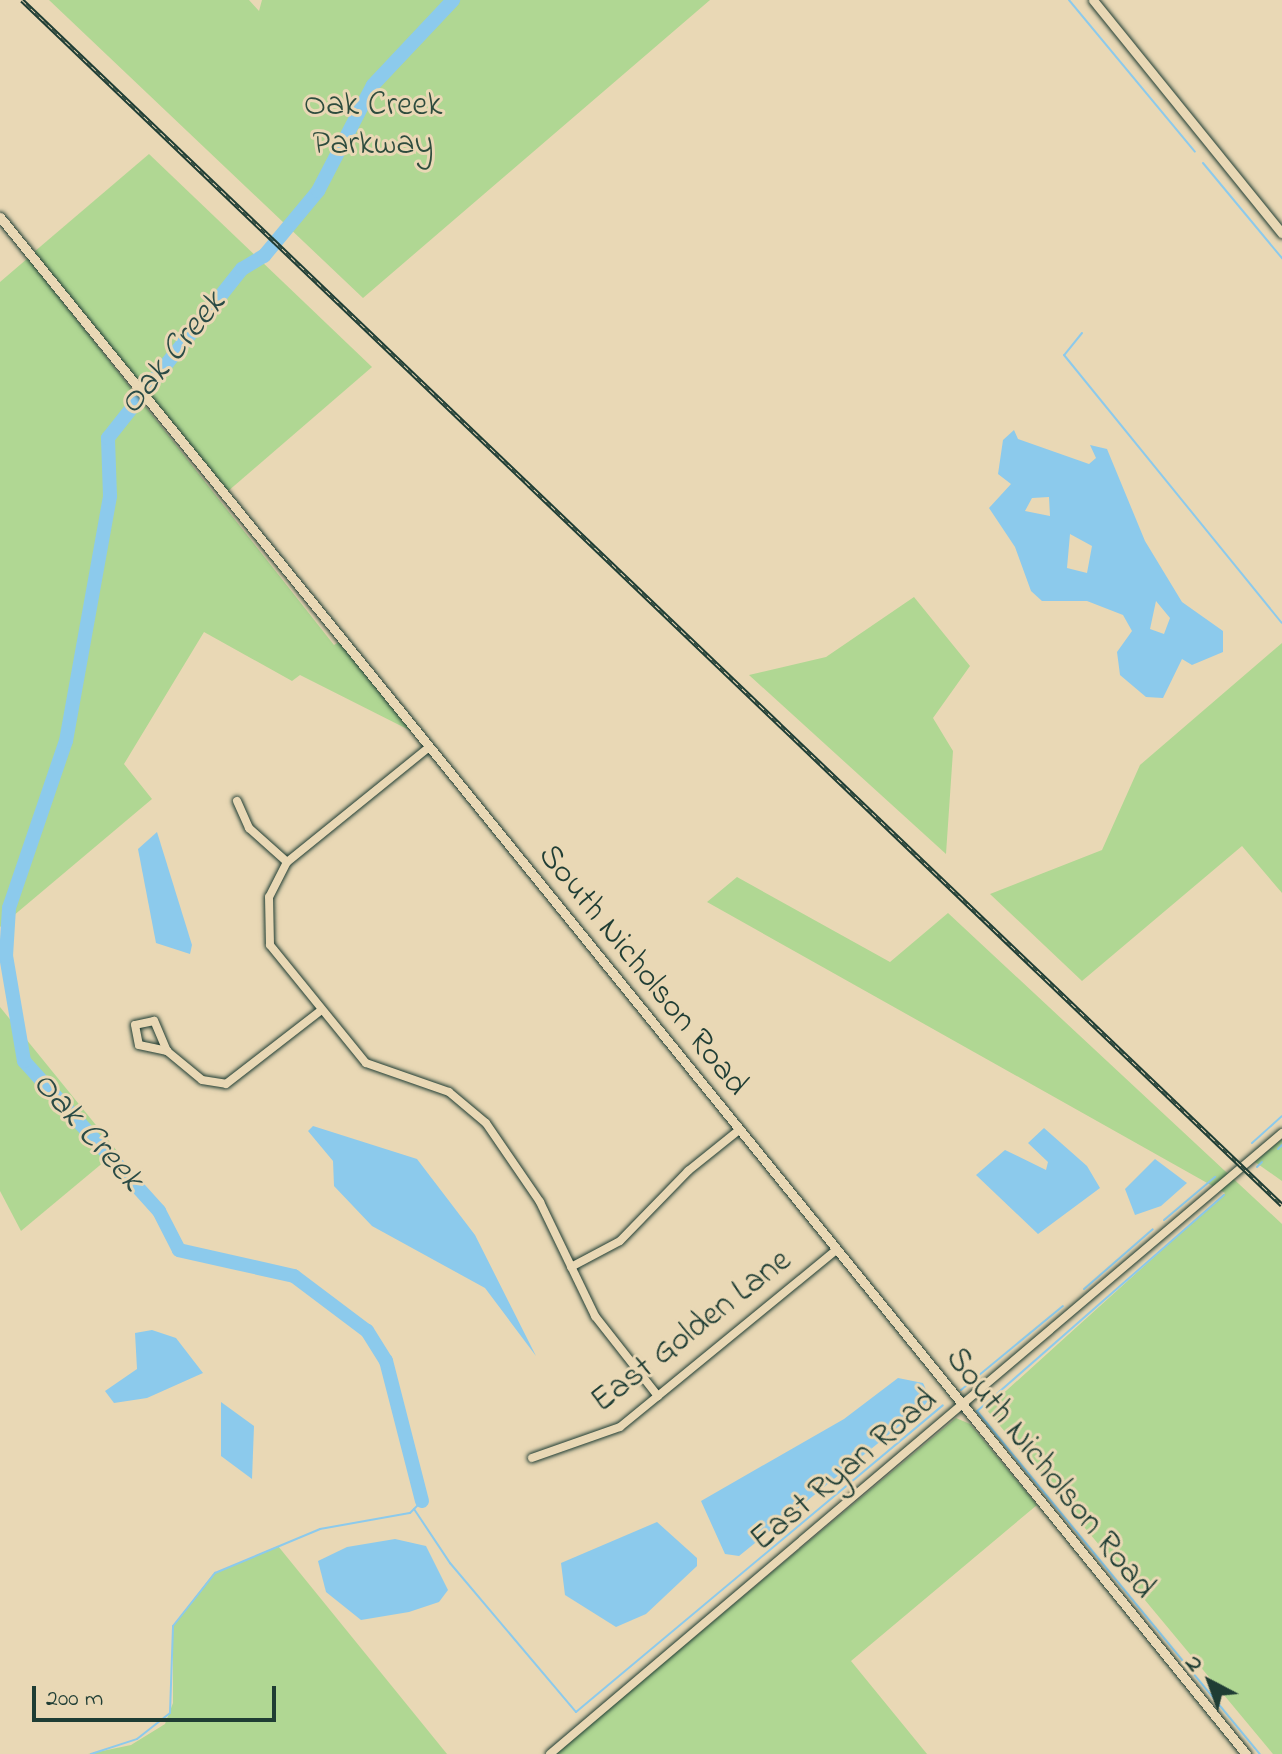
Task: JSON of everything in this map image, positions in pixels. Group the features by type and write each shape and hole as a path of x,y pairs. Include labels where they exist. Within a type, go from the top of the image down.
{"street":[{"path":"1093,0 1282,233"},
{"name":"South Nicholson Road","path":"0,217 834,1252 1246,1754"},
{"path":"428,748 287,862 269,897 270,945 320,1011 366,1063 449,1092 486,1123 517,1162 595,1316 658,1396"},
{"path":"237,801 249,828 287,862"},
{"path":"167,1051 139,1045 135,1025 154,1021 167,1051 202,1080 226,1084 320,1011"},
{"path":"571,1267 620,1241 738,1131"},
{"name":"East Ryan Road","path":"550,1754 1282,1133"},
{"name":"East Golden Lane","path":"532,1458 588,1443 658,1396 834,1252"}],"green space":[{"name":"Oak Creek Parkway","path":"49,0 249,0 259,11 262,0 710,0 363,298"},
{"name":"Oak Creek Parkway","path":"149,154 372,367 227,492 34,252"},
{"path":"28,258 334,645 342,640 419,735 300,675 292,681 204,632 124,764 152,799 0,927 0,282"},
{"path":"914,597 970,666 933,718 953,751 946,854 749,675 826,657"},
{"path":"1282,643 1282,893 1242,846 1082,981 990,894 1102,850 1140,765"},
{"path":"737,877 890,962 948,913 1282,1224 1282,1754 1273,1754 986,1409 1225,1193 707,902"},
{"path":"0,1007 117,1151 21,1231 0,1191"},
{"path":"1282,1139 1282,1181 1255,1162"},
{"path":"956,1418 970,1424 1037,1505 851,1661 927,1754 555,1754"},
{"path":"278,1546 447,1754 88,1754 131,1745 165,1724 173,1703 173,1626 213,1574"}],"water":[{"path":"1014,430 1018,439 1089,464 1096,458 1090,445 1107,449 1145,541 1182,602 1223,631 1223,652 1192,665 1182,659 1163,698 1146,697 1120,675 1117,652 1132,631 1123,615 1087,601 1042,601 1031,591 1015,547 989,508 1011,484 998,474 1003,440","holes":["1049,497 1050,516 1025,511 1032,498","1070,534 1092,546 1087,573 1067,568","1156,601 1170,618 1164,634 1150,629"]},
{"path":"157,832 192,945 190,954 156,943 138,849"},
{"path":"313,1126 417,1159 475,1235 536,1356 485,1288 372,1226 334,1186 333,1161 308,1131"},
{"path":"1044,1128 1087,1166 1100,1188 1038,1234 976,1175 1005,1150 1046,1170 1048,1162 1028,1143"},
{"path":"1155,1159 1187,1183 1161,1206 1135,1215 1125,1189"},
{"path":"152,1330 176,1338 203,1373 147,1398 114,1403 105,1391 137,1369 135,1333"},
{"path":"898,1378 923,1383 930,1398 924,1406 739,1556 725,1554 701,1501 844,1419"},
{"path":"221,1402 254,1426 252,1479 221,1456"},
{"path":"657,1522 697,1558 697,1566 646,1614 616,1627 565,1595 561,1563"},
{"path":"395,1539 426,1546 448,1590 439,1602 409,1612 361,1620 326,1592 318,1561 347,1547"}],"waterway":[{"name":"Oak Creek","path":"422,1501 386,1361 367,1331 294,1276 179,1250 159,1211 24,1061 6,956 9,908 66,741 110,496 108,438 242,269 264,256 318,191 373,85 453,0"},
{"path":"1069,0 1195,152"},
{"path":"1203,163 1282,258"},
{"path":"1082,333 1064,355 1282,623"},
{"path":"1252,1143 1282,1116"},
{"path":"1278,1149 1282,1145"},
{"path":"1257,1167 1262,1162"},
{"path":"1164,1220 1215,1177"},
{"path":"1224,1195 977,1411 1260,1754"},
{"path":"1084,1289 1153,1229"},
{"path":"961,1390 1063,1306"},
{"path":"414,1509 450,1563 576,1712 943,1405"},
{"name":"Oak Creek","path":"91,1754 137,1739 170,1713 173,1626 215,1573 320,1529 410,1513 422,1501"}],"railway":[{"path":"22,0 1282,1205"}]}
